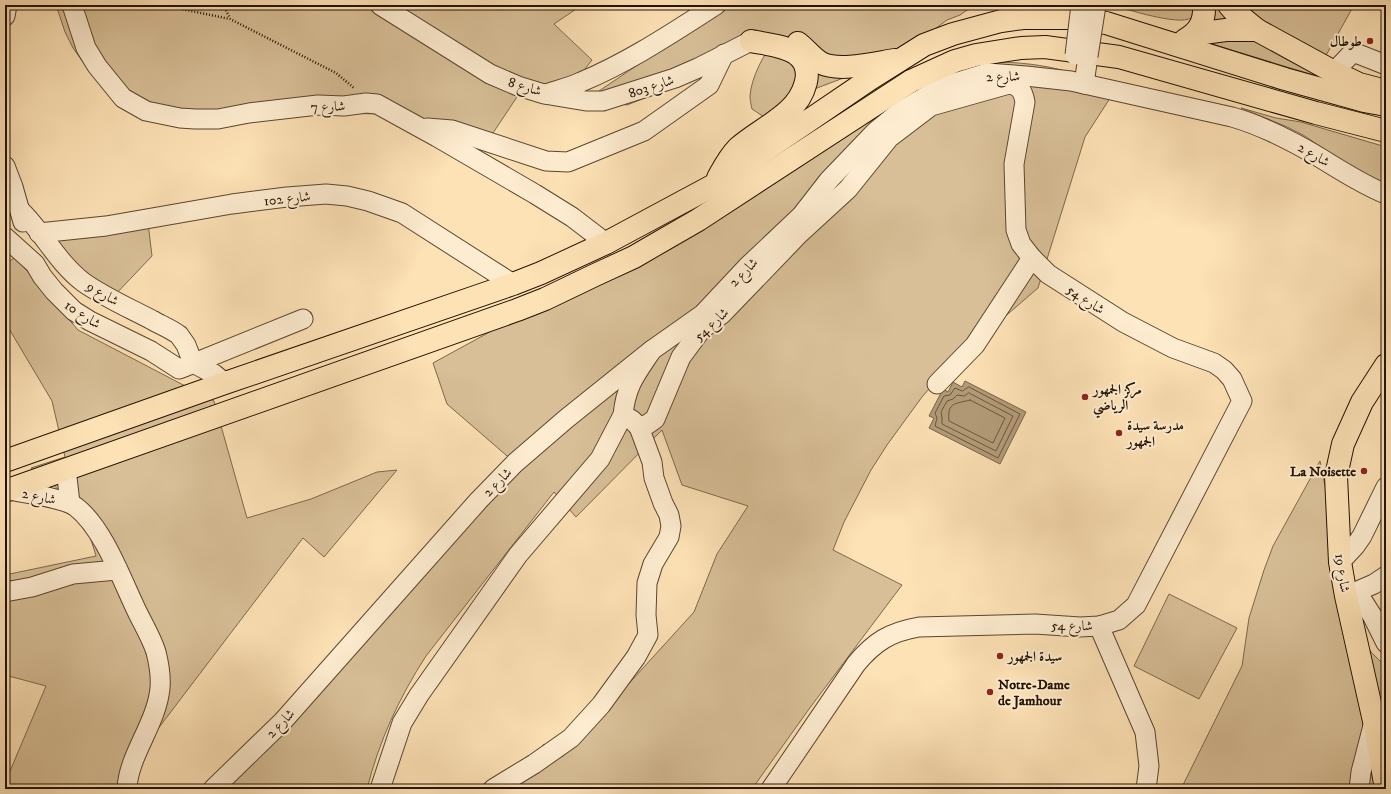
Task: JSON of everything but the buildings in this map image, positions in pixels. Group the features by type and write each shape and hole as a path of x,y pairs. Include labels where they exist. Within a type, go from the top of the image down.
{"main road":[{"path":"1195,34 1203,19 1204,5"},
{"path":"1229,5 1235,12 1257,30 1334,72 1359,84 1386,92"},
{"path":"5,461 224,383 542,273 606,243 714,185 900,59 924,45 953,34 1000,21 1023,18 1073,18 1106,23 1285,79 1364,101 1386,105"},
{"path":"1169,43 1183,40 1195,34 1226,30 1257,30"},
{"path":"751,41 773,36 785,37 802,46 820,62 834,67 844,67 900,59"},
{"path":"714,185 727,159 752,137 789,110 802,94 805,87 807,76 805,66 796,54 778,46 751,41"},
{"path":"7,490 545,299 634,256 691,224 911,81 949,63 976,55 1021,48 1045,47 1119,58 1316,114 1386,131"},
{"path":"1316,114 1386,141"},
{"name":"شارع 19","path":"1386,365 1362,402 1343,444 1336,476 1340,562 1351,594 1386,789"}],"street":[{"path":"5,16 7,5"},
{"name":"شارع 7","path":"72,5 86,48 97,66 123,98 146,111 180,118 218,119 250,113 318,105 344,106 371,103 384,107 468,154 566,213 606,243"},
{"name":"شارع 8","path":"380,5 490,74 518,86 544,94 580,82 613,67 662,40 716,5"},
{"path":"1081,5 1082,56"},
{"path":"1077,82 1082,56 1096,5"},
{"name":"شارع 803","path":"544,94 586,101 603,101 675,78 751,41"},
{"path":"1334,72 1353,52 1386,65"},
{"path":"418,127 452,130 546,161 568,162 644,131 709,85 724,54"},
{"name":"شارع 2","path":"213,789 283,721 479,500 515,463 566,419 652,350 703,314 748,266 801,216 830,180 876,131 898,113 935,91 988,73 1077,82 1251,123 1292,142 1354,178 1386,194"},
{"name":"شارع 54","path":"639,427 648,424 655,419 681,357 701,330 722,314 799,234 848,189 888,138 931,106 1009,84 1016,86 1023,94 1024,102 1014,164 1016,230 1021,244 1048,274 1123,322 1173,348 1214,363 1224,370 1232,379 1242,401 1136,605 1119,620 1099,626 1080,627 1035,624 919,627 890,635 865,653 856,664 771,789"},
{"path":"5,166 14,187 35,264"},
{"name":"شارع 102","path":"39,233 106,226 232,204 287,197 326,194 347,196 368,201 402,213 513,284"},
{"name":"شارع 9","path":"20,210 58,257 82,281 98,292 179,335 186,345 184,398"},
{"name":"شارع 10","path":"5,237 35,264 54,291 74,311 90,321 152,351 186,366 214,374 224,383"},
{"path":"937,384 975,346 1032,258"},
{"path":"186,366 303,319"},
{"path":"380,789 402,723 419,695 518,555 600,458 623,415 624,398 633,377 652,350"},
{"path":"493,789 534,764 571,738 601,705 636,657 648,635 646,615 647,583 653,564 669,536 671,526 669,515 654,478 652,462 639,427 632,420 623,415"},
{"name":"شارع 2","path":"66,469 70,503"},
{"path":"1340,562 1362,536 1386,487"},
{"name":"شارع 2","path":"7,490 70,503 80,510 92,524 102,540 156,652 160,676 158,701 131,769 127,789"},
{"path":"5,592 32,587 73,574 117,570"},
{"path":"1386,576 1351,594 1373,617 1386,643"},
{"path":"1099,626 1145,732 1149,766 1146,789"},
{"path":"1359,789 1361,772 1374,721"}],"path":[{"path":"162,5 230,19 336,73 371,103"},
{"path":"224,5 230,19"}],"shaded area":[{"path":"56,5 582,5 554,24 592,60 566,93 519,94 485,145 380,114 142,109 93,74 83,62 73,48 65,32"},
{"path":"727,5 969,5 970,8 854,74 817,88 764,117 752,109 750,98 751,89 759,66 767,51 776,39 698,77 627,105 587,99"},
{"path":"1111,5 1199,5 1191,18 1175,20 1152,16"},
{"path":"1217,5 1221,5 1240,24 1209,27"},
{"path":"1242,5 1354,5 1324,59 1266,23"},
{"path":"1244,35 1386,97 1198,40"},
{"path":"1001,62 1030,64 1059,69 1087,78 1114,92 1085,137 1038,288 987,332 942,374 922,397 887,445 871,470 844,522 833,550 902,585 809,709 752,789 505,789 544,744 562,757 694,612 717,554 748,506 682,485 662,430 576,517 554,492 426,656 407,688 391,720 377,754 367,789 211,789 250,759 394,611 514,462 447,404 433,363 669,234 943,70"},
{"path":"1241,108 1276,118 1301,122 1386,147 1386,185 1353,168 1303,135"},
{"path":"148,223 152,256 112,298 45,232"},
{"path":"15,257 78,330 214,401 247,518 311,499 377,472 397,470 324,557 303,538 154,734 131,789 5,789 5,783 46,686 5,675 5,575 96,556 86,529 72,506 54,485 31,468 65,457 52,401 5,322 5,265"},
{"path":"1320,461 1335,534 1361,634 1371,652 1386,667 1386,789 1181,789 1242,666 1249,618 1273,546"},
{"path":"1169,594 1237,628 1199,699 1134,666"}],"water":[{"path":"965,381 1026,412 1000,464 929,428 934,418 929,416 943,389 948,392 953,382 962,387"}],"place":[{"name":"طوطال","path":"1370,41"},
{"name":"مركز الجمهور الرياضي","path":"1085,397"},
{"name":"مدرسة سيدة الجمهور","path":"1119,433"},
{"name":"La Noisette","path":"1364,471"},
{"name":"سيدة الجمهور","path":"1000,656"},
{"name":"Notre-Dame de Jamhour","path":"990,692"}]}
